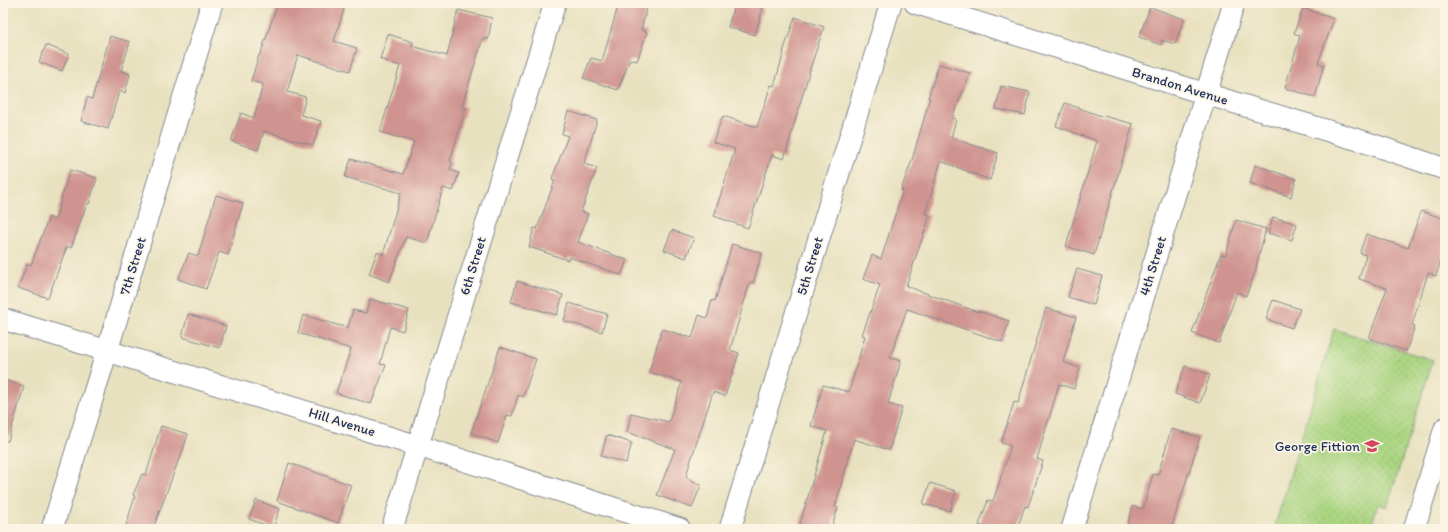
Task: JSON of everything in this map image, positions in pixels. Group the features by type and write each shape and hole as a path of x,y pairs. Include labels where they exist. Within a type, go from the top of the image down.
{"street":[{"name":"7th Street","path":"52,529 212,3"},
{"name":"6th Street","path":"392,529 555,3"},
{"name":"5th Street","path":"730,529 891,3"},
{"name":"Brandon Avenue","path":"915,3 1365,142 1445,169"},
{"name":"4th Street","path":"1072,529 1234,3"},
{"name":"Hill Avenue","path":"3,319 418,446 680,529"},
{"path":"1414,529 1445,428"}],"green space":[{"name":"George Fittion","path":"1334,329 1433,360 1387,507 1378,504 1372,523 1381,526 1380,529 1274,529"}],"building":[{"path":"278,3 346,3 334,41 357,48 350,71 298,55 287,92 306,97 301,115 321,121 313,145 264,131 258,150 231,141 241,113 254,118 263,84 251,81"},
{"path":"619,3 648,3 641,30 647,32 637,61 630,59 618,90 583,78 591,58 602,61"},
{"path":"735,3 746,3 763,8 755,35 728,27"},
{"path":"1150,7 1184,19 1175,44 1162,40 1161,45 1139,37"},
{"path":"1303,8 1334,19 1318,63 1324,65 1315,97 1285,88 1300,36 1294,33"},
{"path":"458,10 492,18 488,40 483,38 462,106 466,107 450,161 452,162 450,170 459,173 453,191 443,188 427,243 406,237 389,282 369,274 377,252 383,255 401,193 345,177 351,159 403,174 414,142 380,132 400,66 380,59 388,34 413,42 412,46 447,56"},
{"path":"795,17 824,27 784,159 772,155 748,228 714,216 735,149 713,142 723,116 757,127 771,85 774,86 783,52"},
{"path":"110,36 130,42 121,71 130,74 125,93 119,91 108,129 81,121 87,97 92,99"},
{"path":"46,45 69,54 62,71 39,62"},
{"path":"939,64 970,73 952,118 956,119 951,138 998,153 990,180 941,161 925,214 930,215 906,286 978,312 1009,321 1002,342 907,309 890,358 901,361 888,404 902,408 889,450 854,439 835,507 838,508 831,529 816,529 800,524 827,431 811,426 823,385 849,392 865,336 862,335 880,285 863,279 872,255 881,259 903,190 901,190 912,160 930,98 928,98"},
{"path":"1001,86 1030,92 1025,115 996,109"},
{"path":"1065,103 1104,117 1133,124 1094,255 1066,246 1097,141 1056,126"},
{"path":"568,111 597,120 584,164 597,168 581,212 588,214 578,242 627,260 621,275 569,257 568,260 529,247 534,228 537,229 555,180 552,179 568,136 562,134"},
{"path":"1255,165 1296,179 1291,197 1250,183"},
{"path":"70,170 97,178 89,204 87,204 71,248 67,246 48,298 18,288 27,264 31,265 49,217 55,220"},
{"path":"216,195 243,203 228,255 219,252 206,289 178,279 189,253 198,256"},
{"path":"1421,211 1445,219 1445,246 1436,276 1428,273 1412,325 1415,326 1406,351 1369,338 1387,288 1359,279 1366,255 1360,253 1366,234 1408,248"},
{"path":"1273,217 1297,224 1292,240 1268,233"},
{"path":"1236,220 1266,229 1257,266 1246,296 1237,292 1219,343 1192,333 1221,254 1226,255"},
{"path":"672,230 694,238 686,258 664,250"},
{"path":"732,244 762,253 753,283 750,282 730,350 739,353 725,396 713,392 688,469 686,477 701,485 692,508 657,495 675,449 627,432 631,413 669,422 682,382 649,372 662,329 692,338 699,315 707,318 712,300 715,301"},
{"path":"1077,269 1102,276 1094,305 1068,297"},
{"path":"517,281 563,295 557,315 511,302"},
{"path":"370,299 409,310 403,331 390,327 380,364 386,365 371,404 336,393 351,349 298,333 303,315 348,328 353,310 366,313"},
{"path":"1273,300 1300,309 1292,328 1266,319"},
{"path":"569,303 607,314 602,332 564,321"},
{"path":"1046,308 1076,317 1063,362 1080,368 1074,389 1059,384 1037,459 1043,461 1028,507 1025,506 1017,529 991,529 979,525 988,500 993,501 1011,446 1001,443 1014,402 1018,403"},
{"path":"188,314 226,326 220,348 182,337"},
{"path":"500,347 536,359 523,397 518,395 512,416 507,415 498,443 471,433"},
{"path":"1185,366 1210,375 1200,403 1175,394"},
{"path":"3,380 24,386 8,441 3,441"},
{"path":"161,426 188,434 180,459 153,529 125,529 135,496 133,495 142,474 146,475"},
{"path":"1171,429 1200,437 1171,529 1126,529 1133,506 1143,509 1153,474 1158,475"},
{"path":"607,435 632,443 626,463 601,456"},
{"path":"289,463 351,485 338,523 277,501"},
{"path":"930,483 956,491 950,511 923,504"},
{"path":"256,500 280,509 273,528 249,519"}],"place":[{"name":"George Fittion","path":"1372,446"}]}
